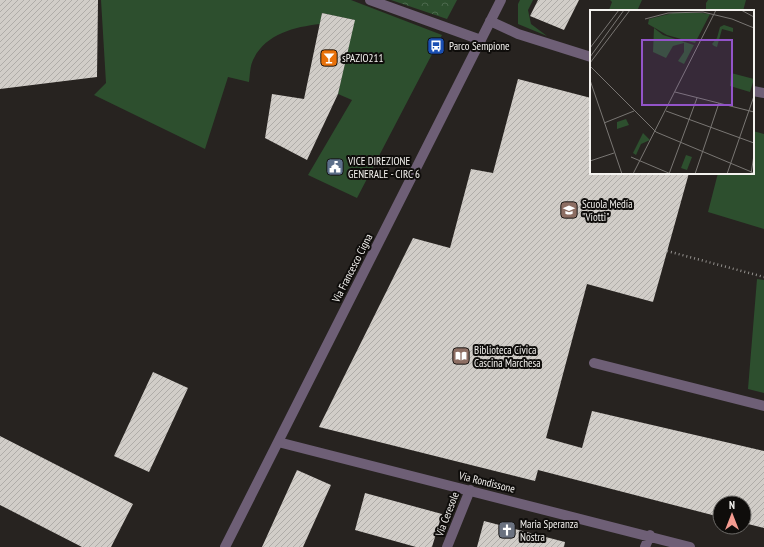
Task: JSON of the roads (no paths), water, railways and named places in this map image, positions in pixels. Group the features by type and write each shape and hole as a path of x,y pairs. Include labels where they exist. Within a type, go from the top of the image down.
{"street":[{"path":"370,0 480,40"},
{"name":"Via Francesco Cigna","path":"226,547 501,0"},
{"path":"490,21 518,34 590,57"},
{"path":"754,91 764,93"},
{"path":"594,363 764,406"},
{"name":"Via Rondissone","path":"278,442 650,535 690,547"},
{"name":"Via Ceresole","path":"448,547 470,490"},
{"path":"646,547 650,535"}],"place":[{"name":"Parco Sempione","path":"436,46"},
{"name":"sPAZIO211","path":"329,58"},
{"name":"VICE DIREZIONE GENERALE - CIRC 6","path":"335,167"},
{"name":"Scuola Media \"Viotti\"","path":"569,210"},
{"name":"Biblioteca Civica Cascina Marchesa","path":"461,356"},
{"name":"Maria Speranza Nostra","path":"507,530"}]}
